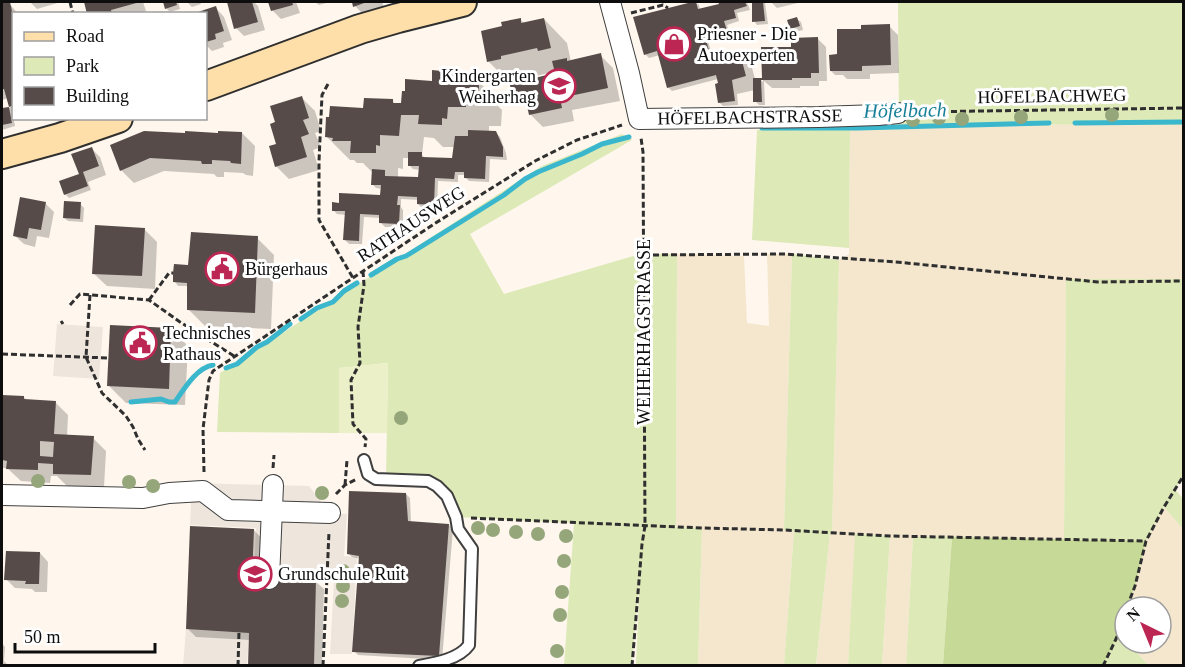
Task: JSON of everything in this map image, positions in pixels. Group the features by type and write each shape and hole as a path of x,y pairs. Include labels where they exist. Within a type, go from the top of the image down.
{"main road":[{"path":"207,86 360,29 462,2"},
{"path":"2,154 60,138 112,120"}],"street":[{"path":"618,8 639,119"},
{"name":"HÖFELBACHSTRASSE","path":"639,119 819,117 897,113"},
{"path":"269,579 273,485"},
{"path":"2,495 143,498 197,489 228,510 330,513"}],"lane":[{"path":"364,460 368,474 376,479 428,481 437,486 447,496 456,517 458,529 472,549 469,645 465,651 457,655 419,666"}],"path":[{"path":"618,8 663,5 668,8"},
{"path":"328,84 322,95 319,220 352,278"},
{"name":"HÖFELBACHWEG","path":"920,112 1184,108"},
{"name":"WEIHERHAGSTRASSE","path":"632,666 645,526 643,152 639,119"},
{"name":"RATHAUSWEG","path":"197,489 205,469 203,429 209,380 213,371 434,224 535,161 577,140 639,119"},
{"path":"644,255 785,254 896,262 1098,282 1184,281"},
{"path":"347,460 345,485 358,478 364,460 366,439 353,424 351,380 360,363 358,327 364,285 363,272"},
{"path":"150,300 169,273 173,273"},
{"path":"70,305 80,294 150,300 234,356"},
{"path":"90,295 86,357 102,393 126,416 145,450"},
{"path":"2,354 108,358"},
{"path":"1132,595 1146,541 1184,475"},
{"path":"456,517 890,536 1146,541"},
{"path":"324,666 327,580"},
{"path":"238,666 239,631"},
{"path":"1103,666 1113,645"}],"shaded area":[{"path":"899,124 1183,125 1183,279 1066,279 1064,539 913,537 906,665 882,666 890,536 856,534 848,665 816,666 830,532 832,532 839,260 849,254 850,126"},
{"path":"677,254 744,256 747,323 769,326 767,254 792,254 784,530 794,530 784,665 698,665 702,529 676,526"},
{"path":"57,324 103,327 99,379 53,376"},
{"path":"192,483 309,486 330,513 347,514 344,556 357,557 352,654 330,654 334,580 254,577 256,528 190,525"},
{"path":"1164,507 1183,529 1183,665 1148,665 1139,655 1173,655 1173,595 1132,595 1146,541"},
{"path":"186,629 249,633 247,665 183,666"}],"green space":[{"path":"898,2 1183,2 1183,125 899,124"},
{"path":"850,126 849,248 752,240 757,130"},
{"path":"622,134 632,140 470,234 504,294 640,254 677,254 676,526 674,527 702,528 698,665 636,665 640,573 632,665 564,665 574,523 456,517 447,496 428,481 386,480 388,363 339,368 339,433 217,432 220,373 542,166"},
{"path":"792,254 839,260 832,533 830,533 816,665 784,665 794,531 784,530"},
{"path":"1066,279 1183,279 1184,475 1175,489 1183,499 1183,529 1164,507 1146,541 1064,539"},
{"path":"388,363 387,433 339,433 339,368"},
{"path":"855,534 890,536 882,665 848,665"},
{"path":"913,537 952,537 943,665 906,665"},
{"path":"952,537 1146,541 1132,595 1113,595 1113,644 1103,665 943,665"},
{"path":"1113,642 1113,655 1139,655 1148,665 1103,665"}],"building":[{"path":"10,2 12,12 12,106 9,107 4,89 2,89 2,3"},
{"path":"84,2 140,2 111,10 112,12 86,12"},
{"path":"163,2 176,2 177,5 165,9"},
{"path":"227,2 252,2 258,22 234,29"},
{"path":"268,2 292,2 293,5 271,11"},
{"path":"352,2 367,2 353,7"},
{"name":"Priesner - Die Autoexperten","path":"696,2 698,9 719,4 718,2 745,2 747,6 734,10 736,18 724,21 727,31 705,37 711,57 739,50 746,76 732,80 735,101 718,103 716,75 667,88 657,51 644,55 633,17"},
{"path":"752,2 763,2 765,21 752,22"},
{"path":"216,6 224,31 215,34 216,39 207,42 207,12 198,12"},
{"path":"797,17 800,26 790,29 787,20"},
{"path":"521,18 521,23 544,18 551,48 538,51 537,48 501,56 501,59 487,62 481,31 502,26 501,22"},
{"path":"890,24 891,65 862,66 862,71 830,71 829,55 837,54 837,29 861,29 861,25"},
{"path":"818,37 819,73 811,73 811,78 761,80 762,102 753,102 753,78 762,78 761,47 791,47 791,38"},
{"name":"Kindergarten Weiherhag","path":"601,53 608,88 560,98 562,108 529,115 524,92 511,94 510,84 555,73 552,61 567,58 567,61"},
{"path":"432,70 460,73 460,76 476,76 475,85 479,85 478,103 466,103 466,107 448,107 447,119 442,118 442,125 418,124 419,115 401,115 399,136 380,135 380,146 376,145 376,153 350,153 351,141 332,141 333,138 325,137 326,117 329,117 330,106 363,108 364,98 393,99 393,103 401,103 402,91 405,91 405,79 432,81"},
{"path":"302,96 309,118 303,120 309,134 301,137 307,157 275,167 269,146 276,144 270,124 275,122 270,106"},
{"path":"9,107 12,123 2,125 2,108"},
{"path":"468,130 496,131 503,147 503,157 486,156 485,179 464,178 464,172 455,172 454,179 435,178 434,205 417,204 417,197 398,196 399,224 379,223 379,215 360,214 359,241 343,240 345,211 332,211 332,202 339,203 339,193 380,195 381,185 371,185 372,169 385,170 385,176 418,177 419,166 408,166 408,152 422,152 422,157 452,158 455,136 468,136"},
{"path":"144,131 242,132 241,164 212,160 212,164 202,164 201,161 150,158 120,171 110,145"},
{"path":"92,147 99,166 83,172 88,186 64,195 59,181 79,174 71,154"},
{"path":"20,197 46,202 41,230 29,228 27,239 13,236"},
{"path":"64,201 81,202 80,219 63,218"},
{"path":"95,225 145,228 142,276 92,274"},
{"name":"Bürgerhaus","path":"191,232 258,236 255,313 187,310 187,283 173,282 173,273 174,264 188,265"},
{"name":"Technisches Rathaus","path":"110,325 171,328 169,389 107,386"},
{"path":"2,395 56,401 54,434 94,436 91,475 53,474 53,464 38,463 38,470 6,469 7,461 2,460","holes":["40,441 54,442 53,457 40,456"]},
{"path":"349,491 406,493 408,521 449,524 439,656 352,652 359,556 347,554"},
{"path":"190,526 254,529 252,578 316,579 314,666 248,666 249,633 186,629"},
{"path":"6,551 40,552 39,584 4,580"}],"waterway":[{"name":"Höfelbach","path":"1075,123 1181,122"},
{"name":"Höfelbach","path":"762,128 1049,123"},
{"path":"371,275 406,256 538,172 602,144 629,137"},
{"path":"301,319 317,308 333,302 357,283"},
{"path":"226,368 237,364 290,324"},
{"path":"131,402 161,399 175,402 186,385 201,370 213,365"}],"place":[{"name":"Priesner - Die Autoexperten","path":"674,44"},
{"name":"Kindergarten Weiherhag","path":"559,86"},
{"name":"Bürgerhaus","path":"222,269"},
{"name":"Technisches Rathaus","path":"140,343"},
{"name":"Grundschule Ruit","path":"255,574"}]}
